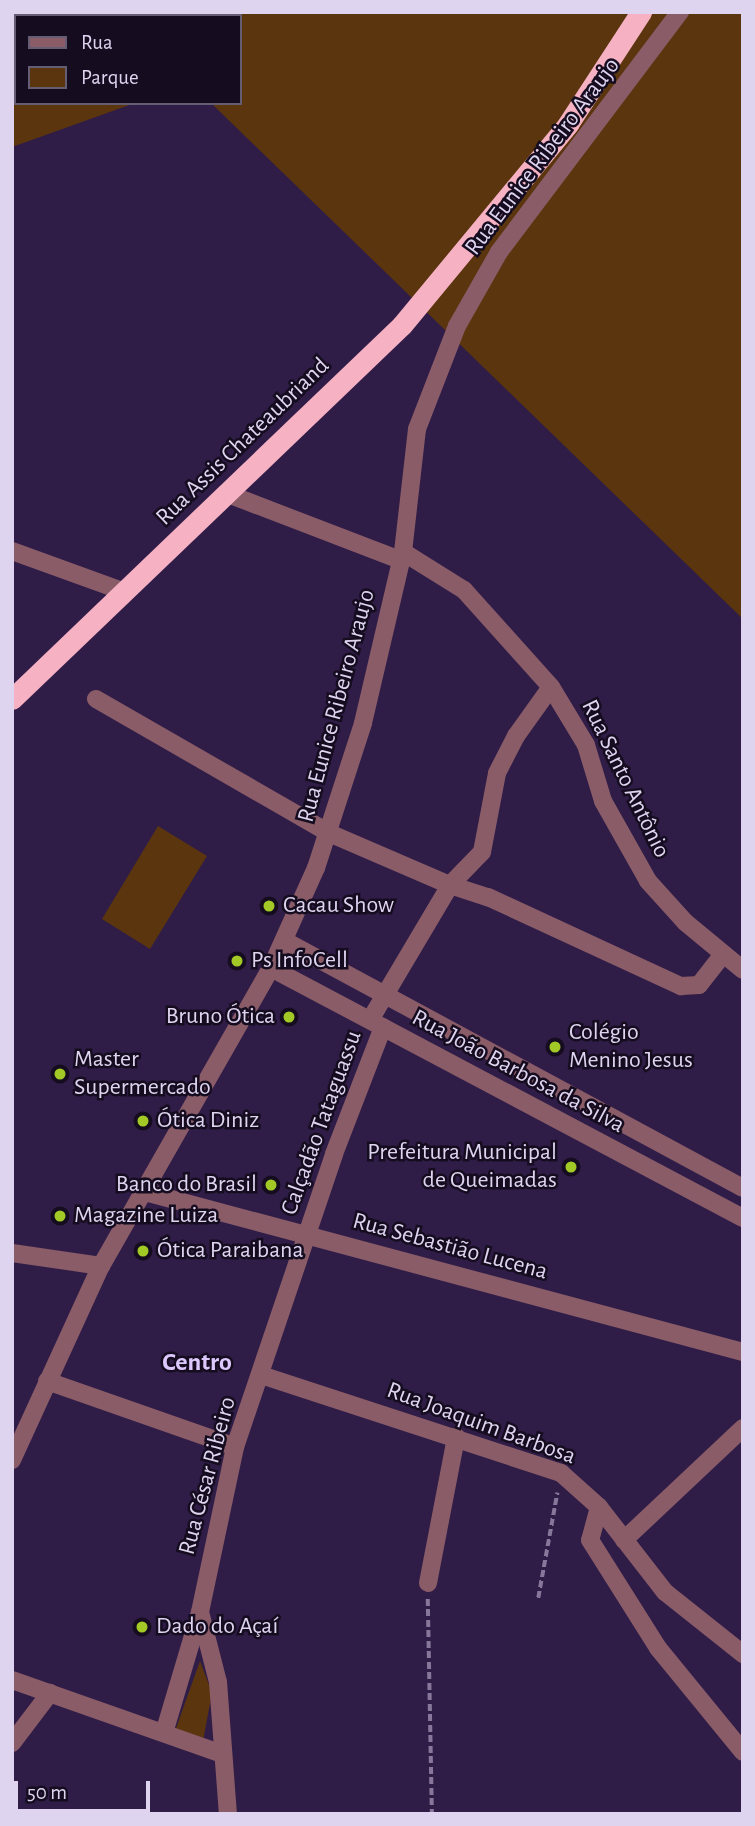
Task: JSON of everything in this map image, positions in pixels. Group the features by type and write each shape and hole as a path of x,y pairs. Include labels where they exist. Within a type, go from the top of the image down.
{"highway":[{"name":"Rua Assis Chateaubriand","path":"12,699 402,325 568,124 641,12"}],"street":[{"name":"Rua Eunice Ribeiro Araujo","path":"12,1460 102,1266 285,941 330,833 363,723 402,556 417,429 477,286 680,12"},
{"name":"Rua Santo Antônio","path":"228,494 402,556 464,590 551,687 586,745 600,794 648,881 722,956 743,970"},
{"path":"12,551 125,592"},
{"name":"Calçadão Tataguassu","path":"309,1234 383,995 450,885 482,852 497,773 516,736 551,687"},
{"path":"96,699 330,833 450,885 488,897 681,986 699,985 722,956"},
{"name":"Rua João Barbosa da Silva","path":"285,941 743,1188"},
{"name":"Rua João Barbosa da Silva","path":"271,968 743,1219"},
{"name":"Rua Sebastião Lucena","path":"145,1192 743,1352"},
{"name":"Rua César Ribeiro","path":"164,1733 200,1612 235,1447 309,1234"},
{"path":"12,1253 102,1266"},
{"name":"Rua Joaquim Barbosa","path":"261,1375 456,1437 561,1474 599,1507 665,1592 743,1654"},
{"path":"47,1381 235,1447"},
{"path":"624,1540 743,1428"},
{"path":"428,1583 456,1437"},
{"path":"599,1507 590,1541 658,1648 743,1752"},
{"name":"Rua César Ribeiro","path":"200,1612 218,1682 228,1814"},
{"path":"12,1680 222,1754"},
{"path":"12,1743 50,1693"}],"path":[{"path":"538,1598 561,1474"},
{"path":"428,1583 432,1814"}],"green space":[{"path":"12,12 743,12 743,619 213,105 242,105 242,14 14,14 14,105 129,105 12,147"},
{"path":"158,826 207,856 150,949 102,919"},
{"path":"200,1661 212,1693 203,1741 175,1731"}],"place":[{"name":"Cacau Show","path":"269,906"},
{"name":"Ps InfoCell","path":"237,961"},
{"name":"Bruno Ótica","path":"289,1017"},
{"name":"Colégio Menino Jesus","path":"555,1047"},
{"name":"Master Supermercado","path":"60,1074"},
{"name":"Ótica Diniz","path":"143,1121"},
{"name":"Prefeitura Municipal de Queimadas","path":"571,1167"},
{"name":"Banco do Brasil","path":"271,1185"},
{"name":"Magazine Luiza","path":"60,1216"},
{"name":"Ótica Paraibana","path":"143,1251"},
{"name":"Dado do Açaí","path":"142,1627"}],"district":[{"name":"Centro","path":"197,1363"}]}
